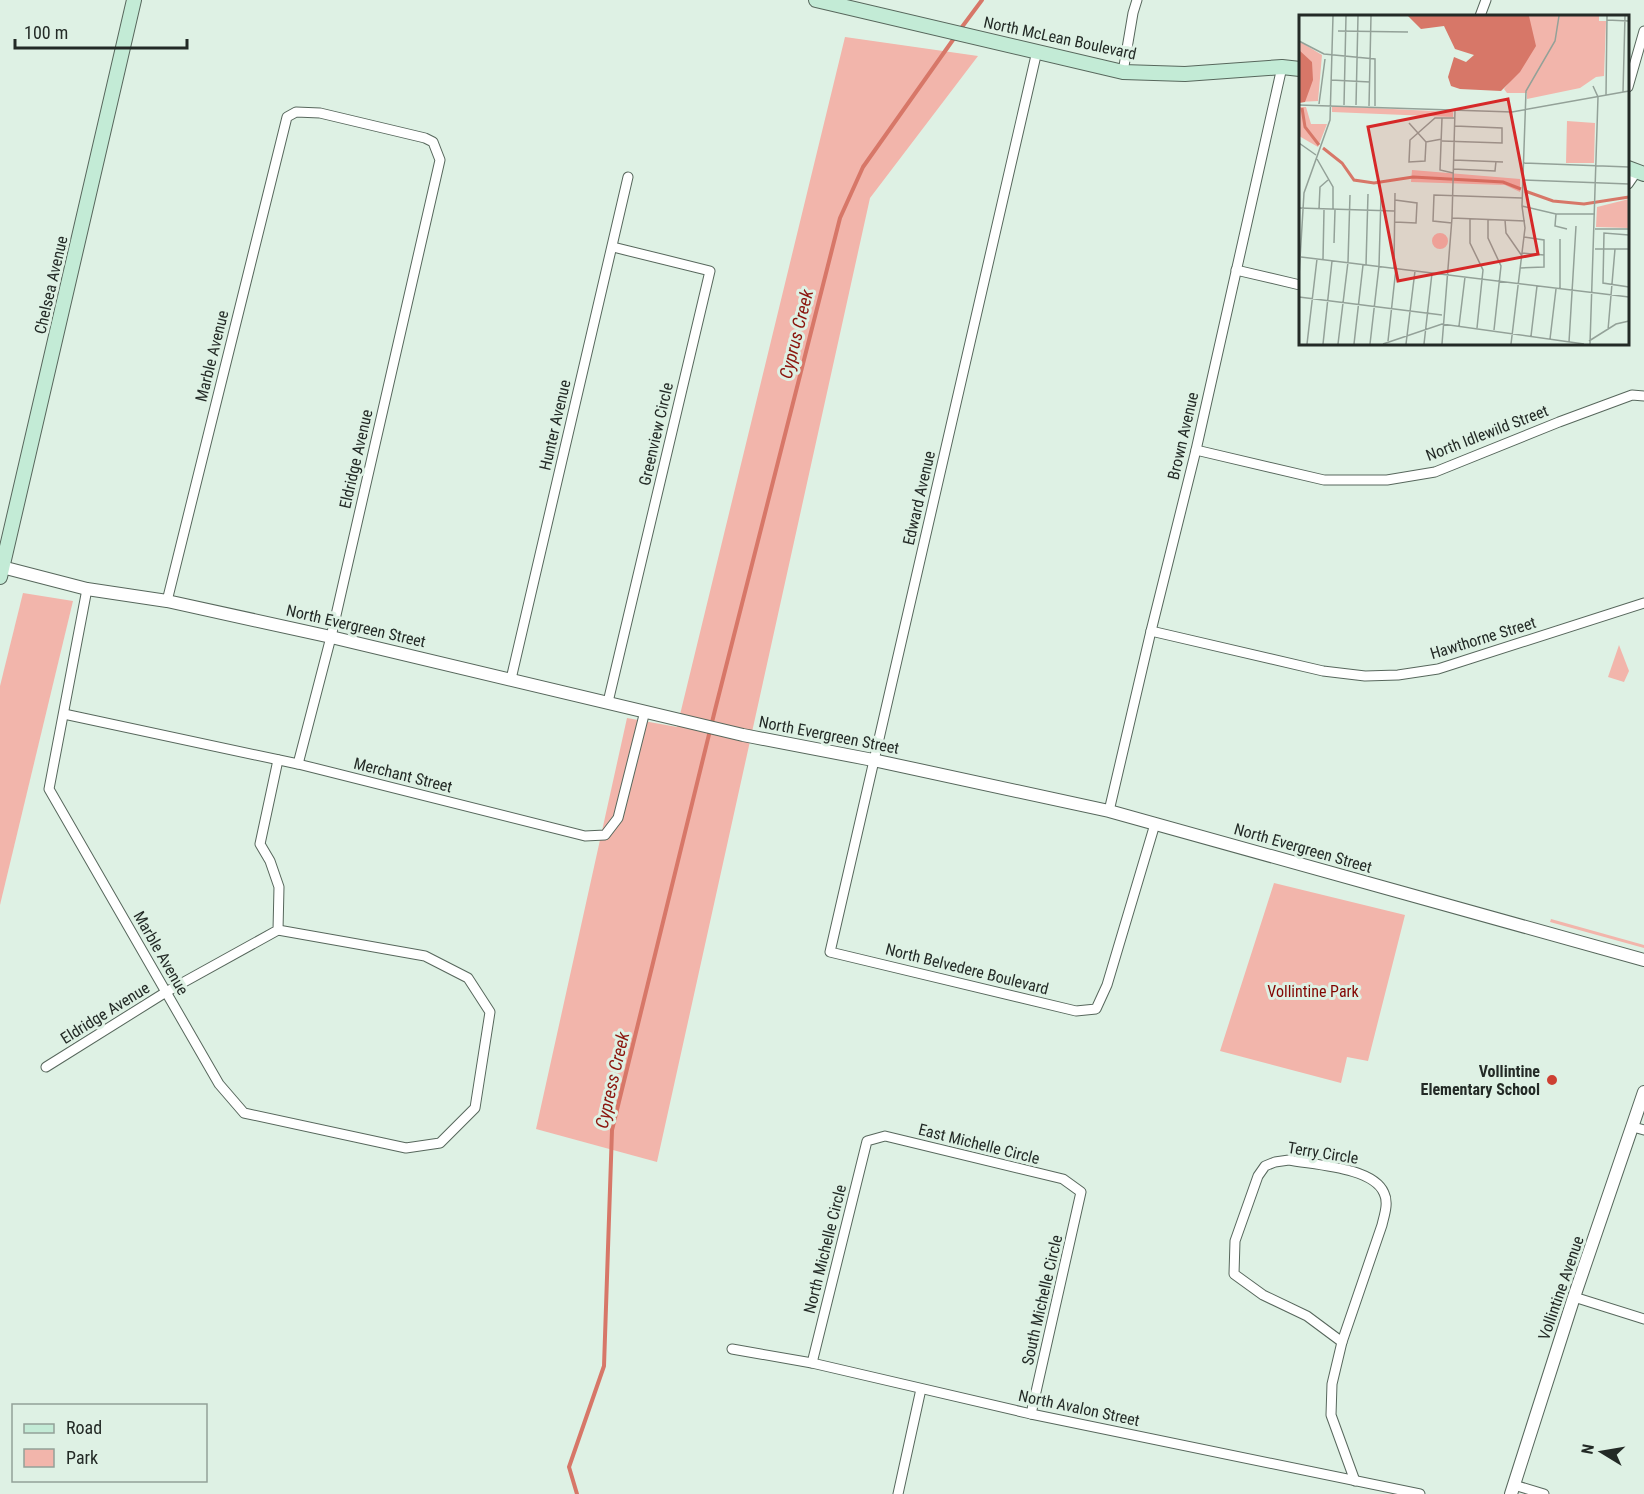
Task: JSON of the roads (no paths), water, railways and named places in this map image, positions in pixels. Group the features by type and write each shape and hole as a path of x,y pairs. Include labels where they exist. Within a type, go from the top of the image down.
{"main road":[{"name":"Chelsea Avenue","path":"1,572 134,0"},
{"name":"North McLean Boulevard","path":"816,0 862,5 932,27 1123,72 1185,74 1282,66 1299,69"}],"street":[{"path":"1123,72 1137,0"},
{"path":"1480,15 1486,0"},
{"path":"1629,84 1644,32"},
{"name":"Edward Avenue","path":"830,952 1038,51"},
{"name":"Brown Avenue","path":"1109,811 1196,450 1282,66"},
{"name":"Marble Avenue","path":"167,601 287,117 296,112 320,113 425,138 433,142 440,160"},
{"name":"Eldridge Avenue","path":"298,764 331,637 440,160"},
{"name":"Hunter Avenue","path":"511,679 628,177"},
{"name":"Greenview Circle","path":"608,702 710,271 613,247"},
{"path":"1236,270 1299,285"},
{"name":"North Idlewild Street","path":"1196,450 1324,480 1387,480 1435,472 1632,395 1644,396"},
{"name":"North Evergreen Street","path":"1,572 167,601 331,637 743,735 873,760 1109,811 1644,960"},
{"name":"Marble Avenue","path":"87,588 49,789 219,1084 244,1113 406,1149 440,1143 475,1108 490,1012 468,978 425,956 278,930"},
{"name":"Hawthorne Street","path":"1151,631 1323,671 1365,676 1398,675 1438,669 1644,603"},
{"name":"Merchant Street","path":"64,714 298,764 585,836 605,835 618,818 645,711"},
{"path":"278,760 260,844 270,861 279,887 278,930"},
{"name":"North Belvedere Boulevard","path":"830,952 1077,1011 1096,1009 1107,985 1155,824"},
{"name":"Eldridge Avenue","path":"46,1067 166,992 278,930"},
{"name":"Vollintine Avenue","path":"1512,1489 1574,1297 1639,1128 1644,1092"},
{"name":"East Michelle Circle","path":"867,1141 885,1136 1063,1179 1081,1192"},
{"name":"North Michelle Circle","path":"812,1363 867,1141"},
{"name":"Terry Circle","path":"1342,1342 1307,1316 1263,1295 1234,1274 1235,1241 1251,1193 1265,1166 1290,1160 1363,1174 1375,1181 1385,1194 1386,1209 1382,1225 1342,1342 1332,1384 1332,1415 1355,1480"},
{"name":"South Michelle Circle","path":"1031,1414 1081,1192"},
{"path":"1574,1297 1644,1319"},
{"name":"North Avalon Street","path":"732,1349 812,1363 1031,1414 1419,1494"},
{"path":"898,1494 921,1389"},
{"path":"1512,1489 1544,1494"}],"waterway":[{"name":"Cyprus Creek","path":"959,31 982,0"},
{"name":"Cypress Creek","path":"577,1494 569,1467 604,1366 612,1130 715,710 840,218 863,167 955,37"}],"place":[{"name":"Vollintine Elementary School","path":"1552,1080"}],"park label":[{"name":"Vollintine Park","path":"1313,991"}]}
